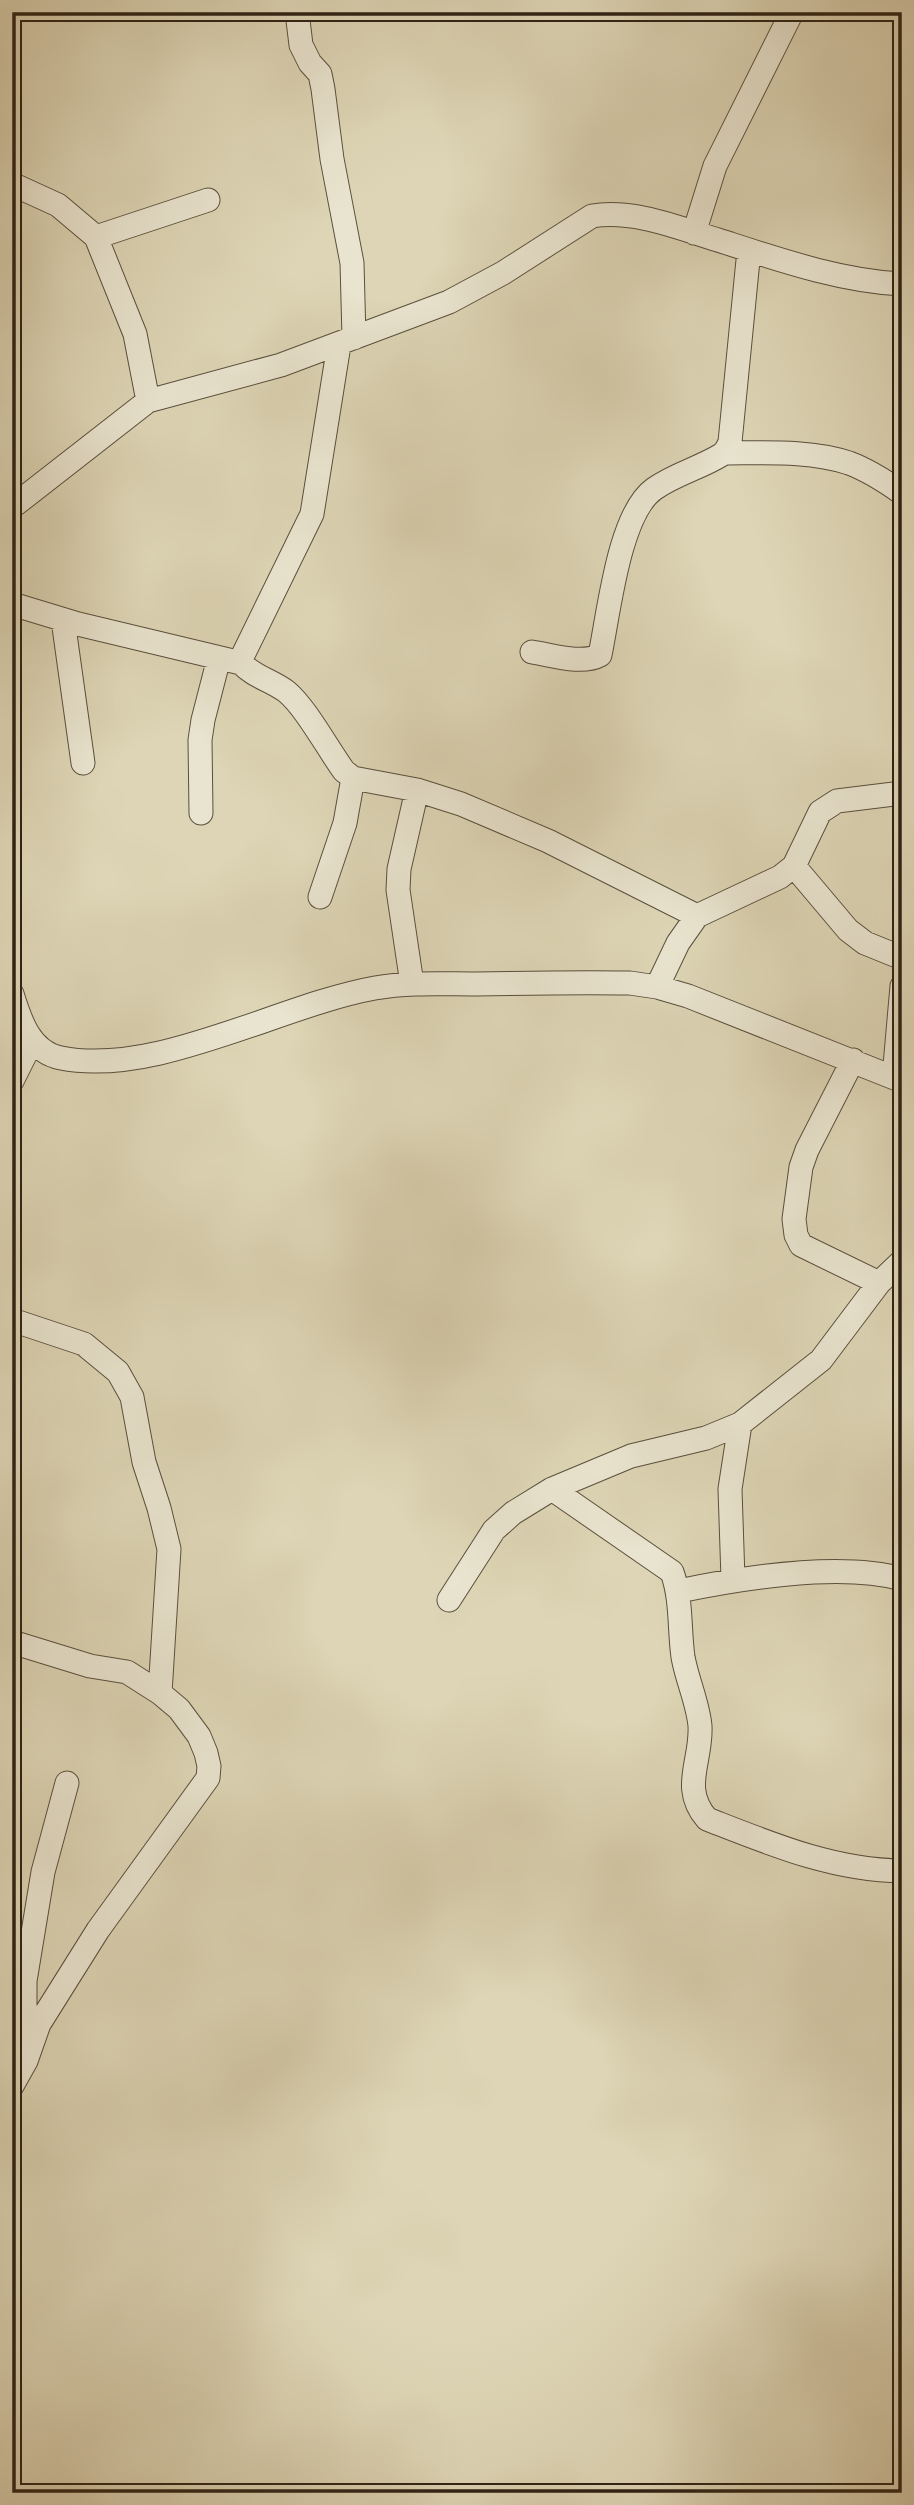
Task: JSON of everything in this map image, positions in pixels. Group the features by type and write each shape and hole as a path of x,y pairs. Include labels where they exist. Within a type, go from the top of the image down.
{"street":[{"path":"201,813 200,740 203,720 230,661 243,655 313,514 346,341 352,263 332,159 320,74 310,63 301,45 297,12"},
{"path":"694,233 716,166 792,12"},
{"path":"12,184 58,205 96,237 135,334 148,401"},
{"path":"96,237 208,200"},
{"path":"14,509 148,401 281,365 449,302 503,273 592,216 608,213 632,217 842,275 902,285"},
{"path":"724,453 732,432 749,250"},
{"path":"532,652 582,659 593,659 600,654 625,530 638,507 652,490 683,471 724,453 816,456 848,463 902,493"},
{"path":"12,604 63,620 230,661 285,690 344,771 353,778 417,790 461,804 548,841 697,916"},
{"path":"63,620 83,763"},
{"path":"320,897 345,823 353,778"},
{"path":"412,984 399,880 417,790"},
{"path":"657,987 678,943 697,916 780,877 794,866 820,811 837,801 902,793"},
{"path":"794,866 848,930 865,943 902,958"},
{"path":"12,994 24,1028 32,1041 57,1058 87,1061 130,1059 185,1046 362,992 412,984 630,982 688,996 898,1079 902,986"},
{"path":"12,1080 32,1041"},
{"path":"853,1060 807,1150 801,1167 794,1219 796,1235 801,1244 879,1283"},
{"path":"449,1600 494,1530 513,1513 552,1489 631,1456 706,1438 740,1424 821,1360 879,1283 902,1261"},
{"path":"12,1320 84,1344 118,1372 132,1397 144,1462 169,1549 160,1693"},
{"path":"733,1579 730,1489 740,1424"},
{"path":"552,1489 672,1572 679,1591 684,1660 700,1726 694,1797 699,1809 708,1819 801,1855 873,1871 902,1871"},
{"path":"679,1591 733,1579 826,1572 887,1575 902,1579"},
{"path":"12,1642 90,1666 127,1672 180,1709 198,1736 209,1766 208,1778 98,1930 39,2024 19,2077 12,2086"},
{"path":"32,2043 24,2005 25,1981 43,1872 67,1783"}]}
